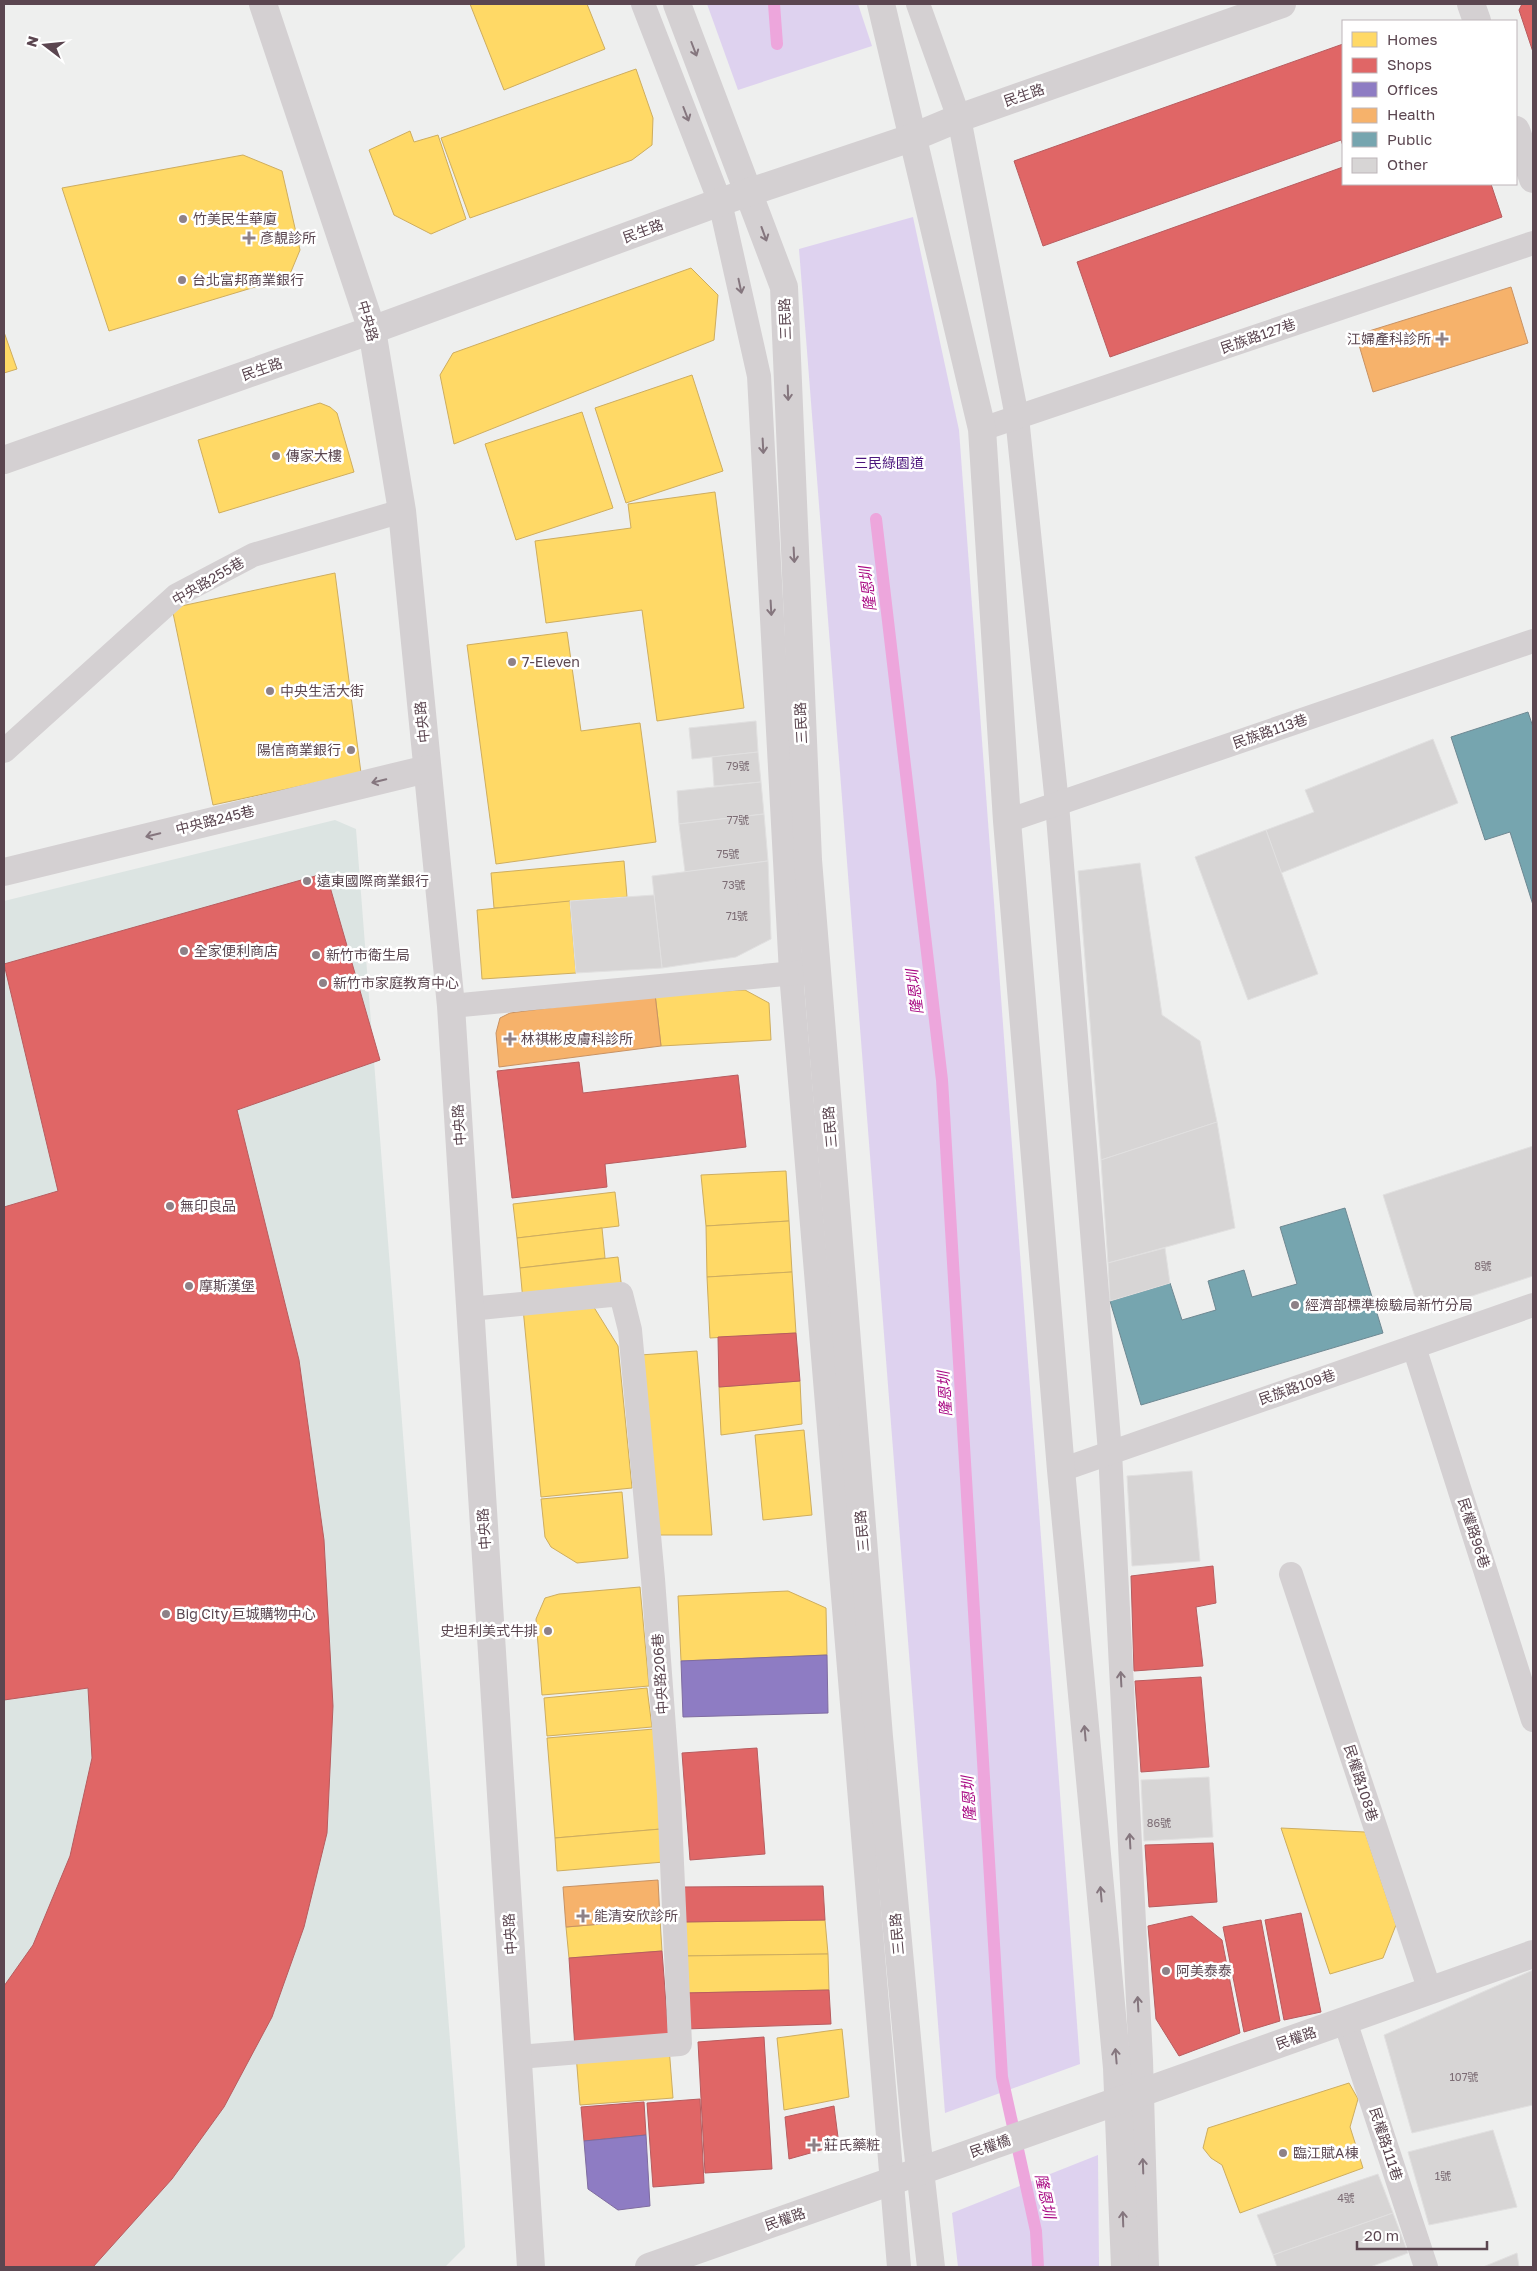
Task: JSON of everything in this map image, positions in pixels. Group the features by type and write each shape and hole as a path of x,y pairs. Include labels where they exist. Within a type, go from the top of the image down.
{"street":[{"name":"中央路","path":"263,4 372,330 402,511 451,1006 531,2267"},
{"name":"三民路","path":"677,4 784,287 808,860 804,972 852,1564 931,2267"},
{"path":"881,4 982,429 1007,821 1060,1470 1130,2096 1125,2267"},
{"name":"民生路","path":"4,460 372,330 720,202 912,138 959,118 1282,4"},
{"path":"1471,4 1477,20"},
{"path":"1517,133 1533,178"},
{"name":"中央路245巷","path":"4,872 427,769"},
{"name":"民權路","path":"1059,2122 1533,1954"},
{"name":"民權橋","path":"920,2170 1059,2122"},
{"name":"民權路","path":"649,2267 891,2182 920,2170"}],"lane":[{"name":"三民路","path":"643,4 720,202 759,376 804,972"},
{"path":"918,4 959,118 1017,418 1057,804 1110,1452 1130,2096 1147,2267"},
{"name":"民族路127巷","path":"982,429 1533,244"},
{"name":"中央路255巷","path":"4,751 177,595 253,555 402,511"},
{"name":"民族路113巷","path":"1007,821 1533,641"},
{"path":"451,1006 804,972"},
{"name":"中央路206巷","path":"470,1310 622,1294 630,1330 653,1579 669,1795 680,2044 518,2057"},
{"name":"民族路109巷","path":"1060,1470 1533,1305"},
{"name":"民權路96巷","path":"1414,1347 1533,1720"},
{"name":"三民路","path":"852,1564 891,2182 899,2267"},
{"name":"民權路108巷","path":"1292,1574 1430,1991"},
{"name":"民權路111巷","path":"1345,2021 1426,2267"}],"shaded area":[{"name":"Big City 巨城購物中心","path":"335,820 356,829 465,2247 445,2267 4,2267 4,901"}],"green space":[{"path":"707,4 858,4 872,46 738,90"},
{"name":"三民綠園道","path":"913,217 959,430 1080,2064 945,2113 799,249"},
{"path":"1098,2155 1099,2267 958,2267 952,2213"}],"building: Homes":[{"path":"470,4 587,4 605,49 504,90"},
{"path":"636,69 653,118 652,145 632,160 470,218 441,138"},
{"path":"410,131 414,142 438,135 466,219 431,234 394,215 369,150"},
{"name":"竹美民生華廈","path":"243,155 282,171 300,250 290,274 275,281 109,331 62,188"},
{"path":"691,268 718,295 714,340 454,444 440,375 453,353"},
{"path":"4,332 17,369 4,373"},
{"path":"692,375 723,471 626,503 595,408"},
{"name":"傳家大樓","path":"320,403 330,407 337,413 354,472 219,513 198,440"},
{"path":"582,412 613,508 516,540 485,444"},
{"path":"715,492 744,708 657,721 642,610 546,623 535,541 631,528 628,504"},
{"name":"中央生活大街","path":"335,573 361,773 213,805 172,608"},
{"path":"567,632 581,731 640,723 656,842 496,864 467,645"},
{"path":"624,861 627,897 494,908 491,873"},
{"path":"570,901 576,973 482,979 477,910"},
{"path":"745,990 769,1003 771,1040 661,1046 655,994"},
{"path":"786,1171 789,1221 706,1226 701,1175"},
{"path":"615,1192 619,1226 517,1238 513,1204"},
{"path":"789,1221 792,1272 707,1277 706,1226"},
{"path":"602,1228 605,1258 520,1268 517,1238"},
{"path":"618,1257 622,1290 523,1301 520,1268"},
{"path":"792,1272 796,1333 710,1338 707,1277"},
{"path":"590,1301 618,1346 632,1488 541,1497 523,1308"},
{"path":"697,1351 712,1535 658,1535 640,1355"},
{"path":"800,1381 802,1424 721,1435 719,1387"},
{"path":"804,1430 812,1515 763,1520 755,1435"},
{"path":"622,1492 628,1558 577,1563 551,1547 545,1537 541,1499"},
{"path":"640,1587 649,1686 542,1695 536,1619 545,1598 559,1594"},
{"path":"788,1591 826,1608 827,1655 681,1661 678,1596"},
{"path":"647,1688 652,1727 547,1736 544,1698"},
{"path":"654,1729 661,1829 555,1838 547,1738"},
{"path":"1281,1828 1365,1832 1396,1925 1383,1958 1330,1974"},
{"path":"661,1829 664,1862 557,1871 555,1838"},
{"path":"660,1919 662,1951 569,1958 566,1927"},
{"path":"825,1920 828,1954 683,1956 681,1922"},
{"path":"828,1954 829,1990 684,1993 683,1956"},
{"path":"842,2029 849,2097 784,2110 777,2038"},
{"path":"669,2047 673,2098 580,2105 576,2054"},
{"name":"臨江賦A棟","path":"1349,2083 1358,2099 1350,2127 1363,2168 1240,2213 1222,2165 1211,2158 1203,2148 1208,2128"}],"building: Shops":[{"path":"1522,4 1533,4 1533,52 1519,10"},
{"path":"1342,44 1342,143 1341,140 1043,246 1014,161"},
{"path":"1342,167 1342,185 1491,185 1502,217 1110,357 1077,262"},
{"name":"Big City 巨城購物中心","path":"326,873 380,1060 237,1110 299,1360 324,1540 333,1706 327,1833 304,1927 272,2017 224,2107 172,2179 93,2267 4,2267 4,1986 33,1945 70,1856 92,1758 88,1688 4,1700 4,1207 58,1191 4,964"},
{"path":"579,1062 583,1093 738,1075 746,1147 605,1164 607,1187 512,1198 497,1071"},
{"path":"796,1333 800,1381 719,1387 718,1337"},
{"path":"1213,1566 1216,1603 1196,1607 1203,1666 1134,1671 1131,1576"},
{"path":"1201,1677 1209,1767 1141,1772 1135,1681"},
{"path":"757,1748 765,1854 690,1860 682,1753"},
{"path":"1213,1843 1217,1902 1149,1907 1145,1845"},
{"path":"823,1886 825,1920 681,1922 680,1887"},
{"path":"1301,1913 1321,2012 1284,2020 1265,1920"},
{"path":"1192,1916 1222,1940 1240,2033 1179,2056 1156,2019 1148,1926"},
{"path":"1261,1920 1280,2021 1244,2032 1223,1927"},
{"path":"662,1951 669,2043 575,2049 569,1958"},
{"path":"829,1990 831,2024 685,2029 684,1993"},
{"path":"764,2037 772,2169 705,2173 698,2042"},
{"path":"700,2099 704,2183 653,2187 647,2103"},
{"path":"644,2102 646,2135 584,2141 581,2107"},
{"path":"834,2106 839,2145 789,2159 785,2117"}],"building: Offices":[{"path":"827,1655 828,1713 683,1717 681,1661"},
{"path":"646,2135 650,2206 618,2210 588,2189 584,2141"}],"building: Health":[{"name":"江婦產科診所","path":"1511,287 1528,343 1373,392 1356,335"},
{"path":"655,994 661,1046 499,1067 496,1033 500,1018 510,1013"},
{"path":"658,1880 660,1919 566,1927 563,1887"}],"building: Public":[{"path":"1528,712 1533,727 1533,905 1510,832 1485,840 1451,737"},
{"name":"經濟部標準檢驗局新竹分局","path":"1345,1208 1383,1333 1141,1405 1110,1301 1170,1283 1182,1320 1216,1310 1208,1281 1244,1270 1252,1297 1297,1284 1280,1227"}],"building: Other":[{"path":"756,721 758,752 692,759 689,728"},
{"path":"1433,739 1458,803 1281,873 1266,830 1314,812 1305,790"},
{"path":"758,752 761,782 714,786 712,757"},
{"path":"761,782 764,814 679,824 677,791"},
{"path":"764,814 768,861 685,872 679,824"},
{"path":"1266,830 1318,974 1248,1000 1195,857"},
{"path":"768,861 771,939 736,957 662,968 652,876"},
{"path":"1140,863 1162,1015 1200,1041 1217,1122 1101,1160 1078,871"},
{"path":"654,895 662,968 576,973 570,901"},
{"path":"1217,1122 1235,1228 1108,1263 1101,1160"},
{"path":"1533,1146 1533,1276 1420,1313 1383,1195"},
{"path":"1165,1248 1170,1283 1110,1301 1108,1263"},
{"path":"1192,1471 1200,1561 1132,1566 1127,1476"},
{"path":"1209,1777 1213,1837 1144,1841 1141,1780"},
{"path":"1533,1970 1533,2105 1412,2133 1384,2035"},
{"path":"1493,2130 1517,2207 1429,2225 1408,2152"},
{"path":"1378,2174 1393,2213 1273,2255 1257,2215"},
{"path":"1393,2213 1408,2253 1370,2267 1277,2267 1273,2255"},
{"path":"1517,2253 1519,2267 1483,2267"}],"waterway":[{"name":"隆恩圳","path":"774,4 777,44"},
{"name":"隆恩圳","path":"876,519 942,1080 1002,2077 1036,2231 1038,2267"}],"place":[{"name":"竹美民生華廈","path":"183,219"},
{"name":"彥靚診所","path":"249,238"},
{"name":"台北富邦商業銀行","path":"182,280"},
{"name":"江婦產科診所","path":"1442,339"},
{"name":"傳家大樓","path":"276,456"},
{"name":"7-Eleven","path":"512,662"},
{"name":"中央生活大街","path":"270,691"},
{"name":"陽信商業銀行","path":"351,750"},
{"name":"遠東國際商業銀行","path":"307,881"},
{"name":"全家便利商店","path":"184,951"},
{"name":"新竹市衛生局","path":"316,955"},
{"name":"新竹市家庭教育中心","path":"323,983"},
{"name":"林祺彬皮膚科診所","path":"510,1039"},
{"name":"無印良品","path":"170,1206"},
{"name":"摩斯漢堡","path":"189,1286"},
{"name":"經濟部標準檢驗局新竹分局","path":"1295,1305"},
{"name":"Big City 巨城購物中心","path":"166,1614"},
{"name":"史坦利美式牛排","path":"548,1631"},
{"name":"能清安欣診所","path":"583,1916"},
{"name":"阿美泰泰","path":"1166,1971"},
{"name":"莊氏藥粧","path":"814,2145"},
{"name":"臨江賦A棟","path":"1283,2153"}]}
